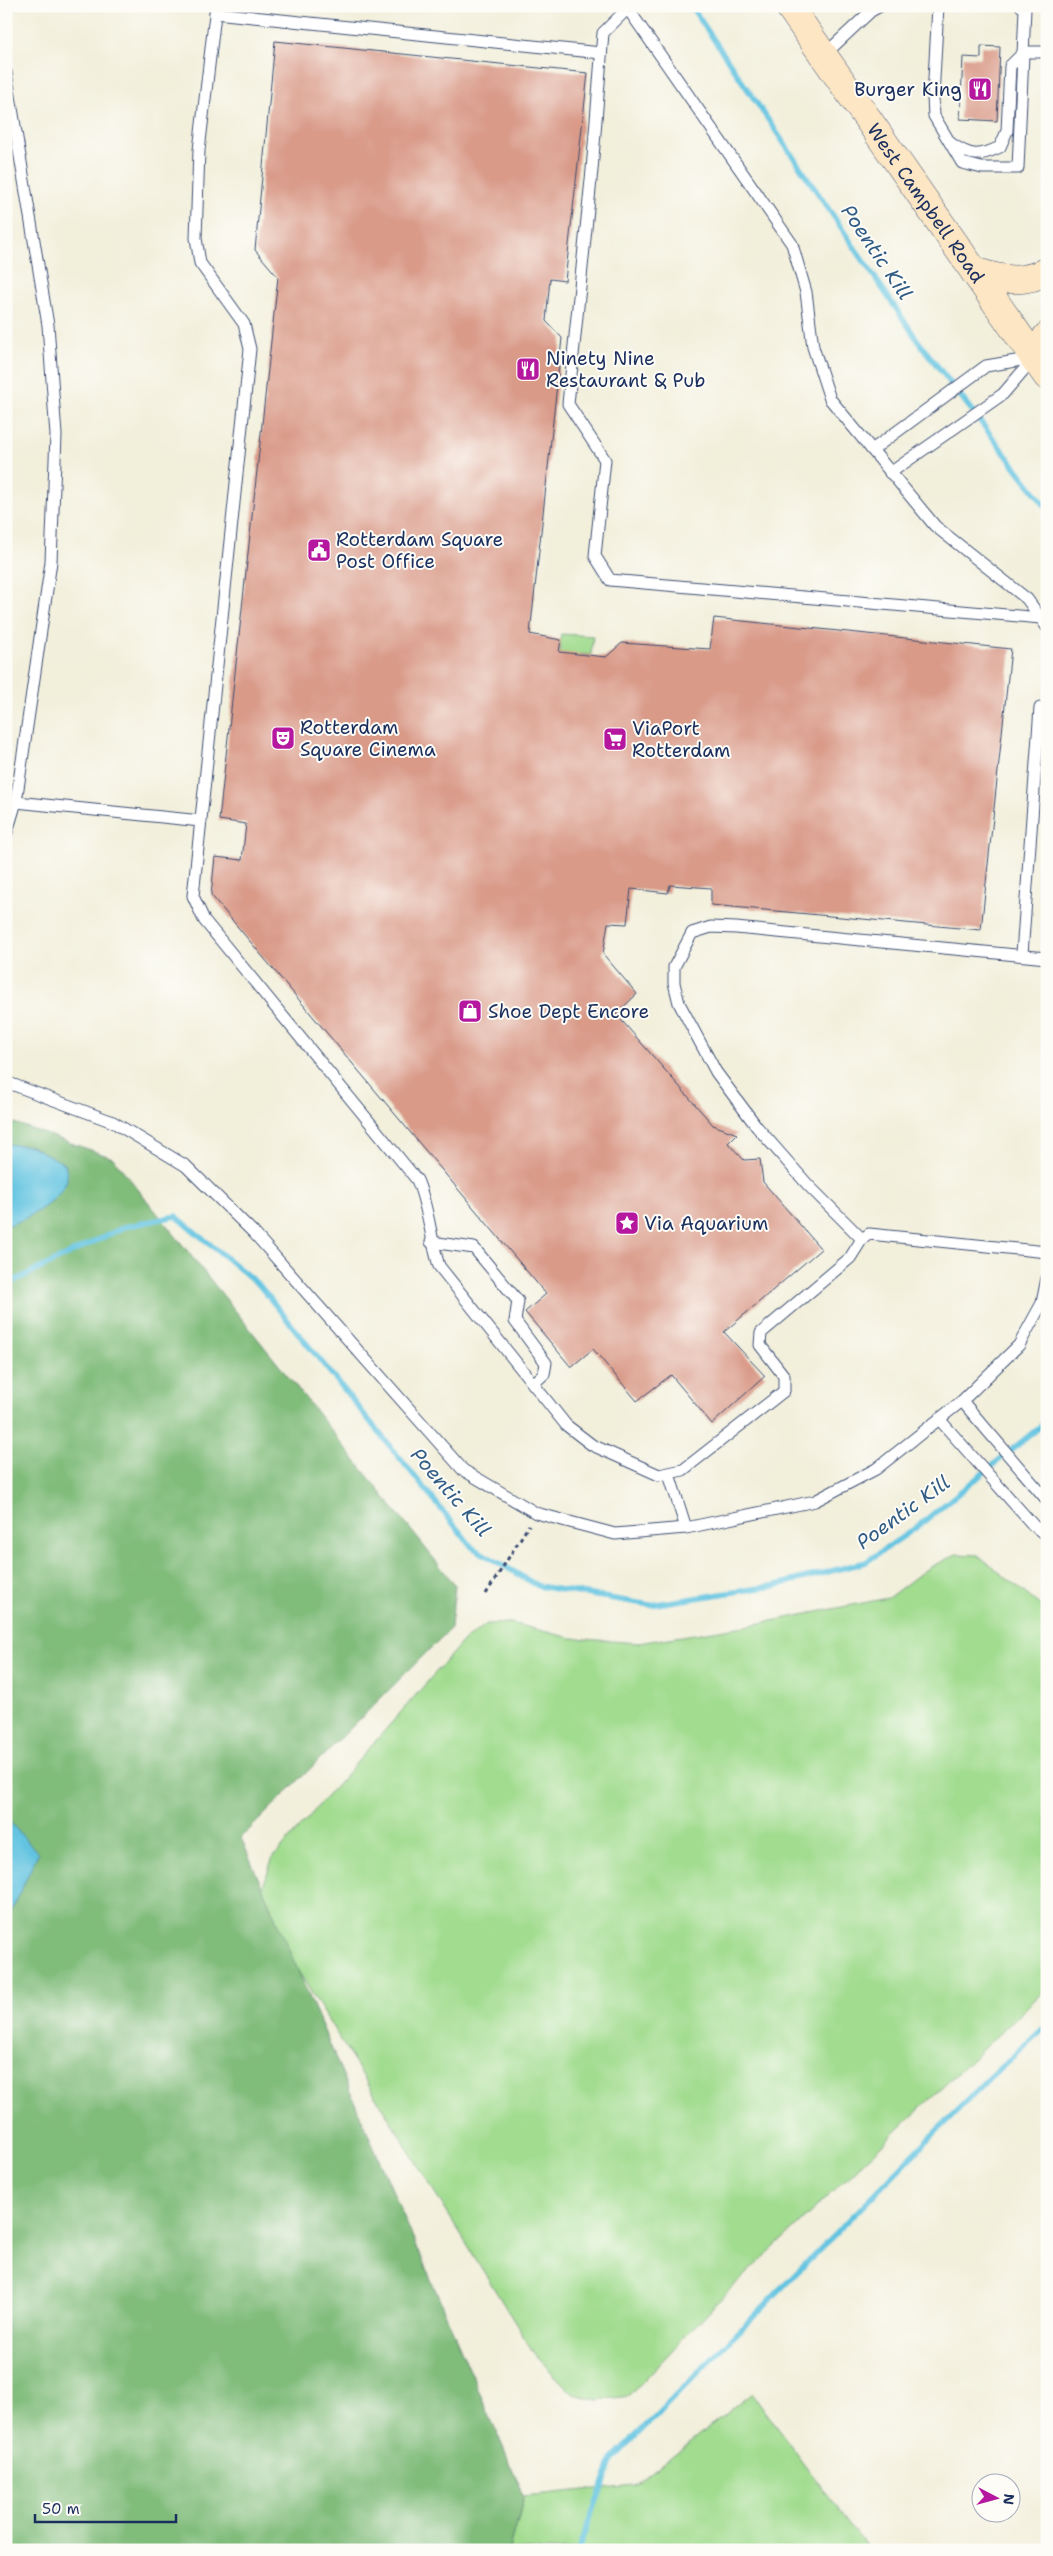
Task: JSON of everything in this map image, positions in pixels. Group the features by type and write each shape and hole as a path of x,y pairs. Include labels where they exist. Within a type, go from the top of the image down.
{"main road":[{"name":"West Campbell Road","path":"789,6 974,271 1042,356"},
{"path":"974,271 1002,280 1018,281 1047,271"}],"lane":[{"path":"824,56 871,10 880,6"},
{"path":"938,6 933,97 934,116 962,162 982,168 1018,168 1025,9 1021,6"},
{"path":"627,7 792,244 806,292 813,347 830,399 936,526 1027,599 1044,622 610,580 595,556 605,460 568,404 592,170 603,33 627,7"},
{"path":"601,53 216,10 199,150 196,238 200,263 244,324 250,349 193,896 204,920 417,1180 425,1199 431,1242 439,1266 449,1281 566,1425 588,1442 659,1475 683,1470 784,1391 784,1376 760,1345 761,1333 850,1258 862,1239 869,1234 1047,1252"},
{"path":"950,142 966,154 979,155 1000,147 1006,131 1010,66 1024,52 1047,52"},
{"path":"6,72 48,325 56,436 51,562 16,802 6,835"},
{"path":"872,450 986,366 1042,356"},
{"path":"890,473 1003,394 1042,356"},
{"path":"1022,954 1040,708 1047,708"},
{"path":"16,802 201,821"},
{"path":"862,1239 808,1185 757,1127 716,1072 679,1003 674,983 674,967 692,933 711,926 1022,954 1047,958"},
{"path":"6,1082 113,1122 186,1166 254,1233 463,1470 536,1514 615,1534 686,1528 815,1501 876,1469 962,1401 1019,1345 1042,1303 1047,1278"},
{"path":"431,1242 474,1248 518,1301 515,1320 546,1362 544,1374 533,1384"},
{"path":"962,1401 1047,1500"},
{"path":"939,1419 1033,1525 1047,1536"},
{"path":"668,1474 686,1528"}],"path":[{"path":"486,1594 526,1530"}],"green space":[{"path":"561,634 593,636 591,655 580,654 580,658 559,657"},
{"path":"6,1120 113,1158 455,1585 451,1628 241,1838 524,2496 510,2550 6,2550"},
{"path":"956,1554 978,1555 1047,1611 1047,1988 728,2291 629,2396 598,2400 573,2394 535,2355 271,1927 259,1899 272,1859 464,1640 487,1624 511,1623 571,1638 638,1643 751,1625 888,1598 925,1570"},
{"path":"752,2393 868,2550 510,2550 524,2496 635,2485"}],"water":[{"path":"6,1144 31,1146 65,1164 67,1180 57,1195 42,1209 6,1226"},
{"path":"6,1818 38,1853 9,1917 6,1917"}],"building":[{"name":"ViaPort Rotterdam","path":"275,41 588,73 565,281 550,279 546,321 562,338 530,634 561,640 559,652 606,657 622,643 710,649 714,618 1011,649 981,930 711,905 711,888 670,885 668,893 631,889 627,924 608,923 603,954 637,994 616,1014 713,1125 737,1134 728,1143 744,1160 760,1159 763,1182 821,1249 724,1332 765,1376 712,1424 671,1375 637,1401 593,1349 571,1367 525,1312 546,1294 211,895 215,857 242,860 246,824 219,820 278,277 255,250"},
{"name":"Burger King","path":"981,46 1000,47 997,121 960,119 963,57 981,58"}],"waterway":[{"name":"Poentic Kill","path":"691,6 918,341 1047,508"},
{"name":"Poentic Kill","path":"6,1285 124,1227 176,1216 259,1285 472,1547 538,1586 650,1605 773,1586 866,1562 917,1527 1047,1421"},
{"path":"578,2550 613,2459 988,2079 1047,2025"}],"place":[{"name":"Burger King","path":"980,89"},
{"name":"Ninety Nine Restaurant & Pub","path":"528,369"},
{"name":"Rotterdam Square Post Office","path":"319,550"},
{"name":"Rotterdam Square Cinema","path":"283,738"},
{"name":"ViaPort Rotterdam","path":"615,739"},
{"name":"Shoe Dept Encore","path":"470,1011"},
{"name":"Via Aquarium","path":"627,1223"}]}
